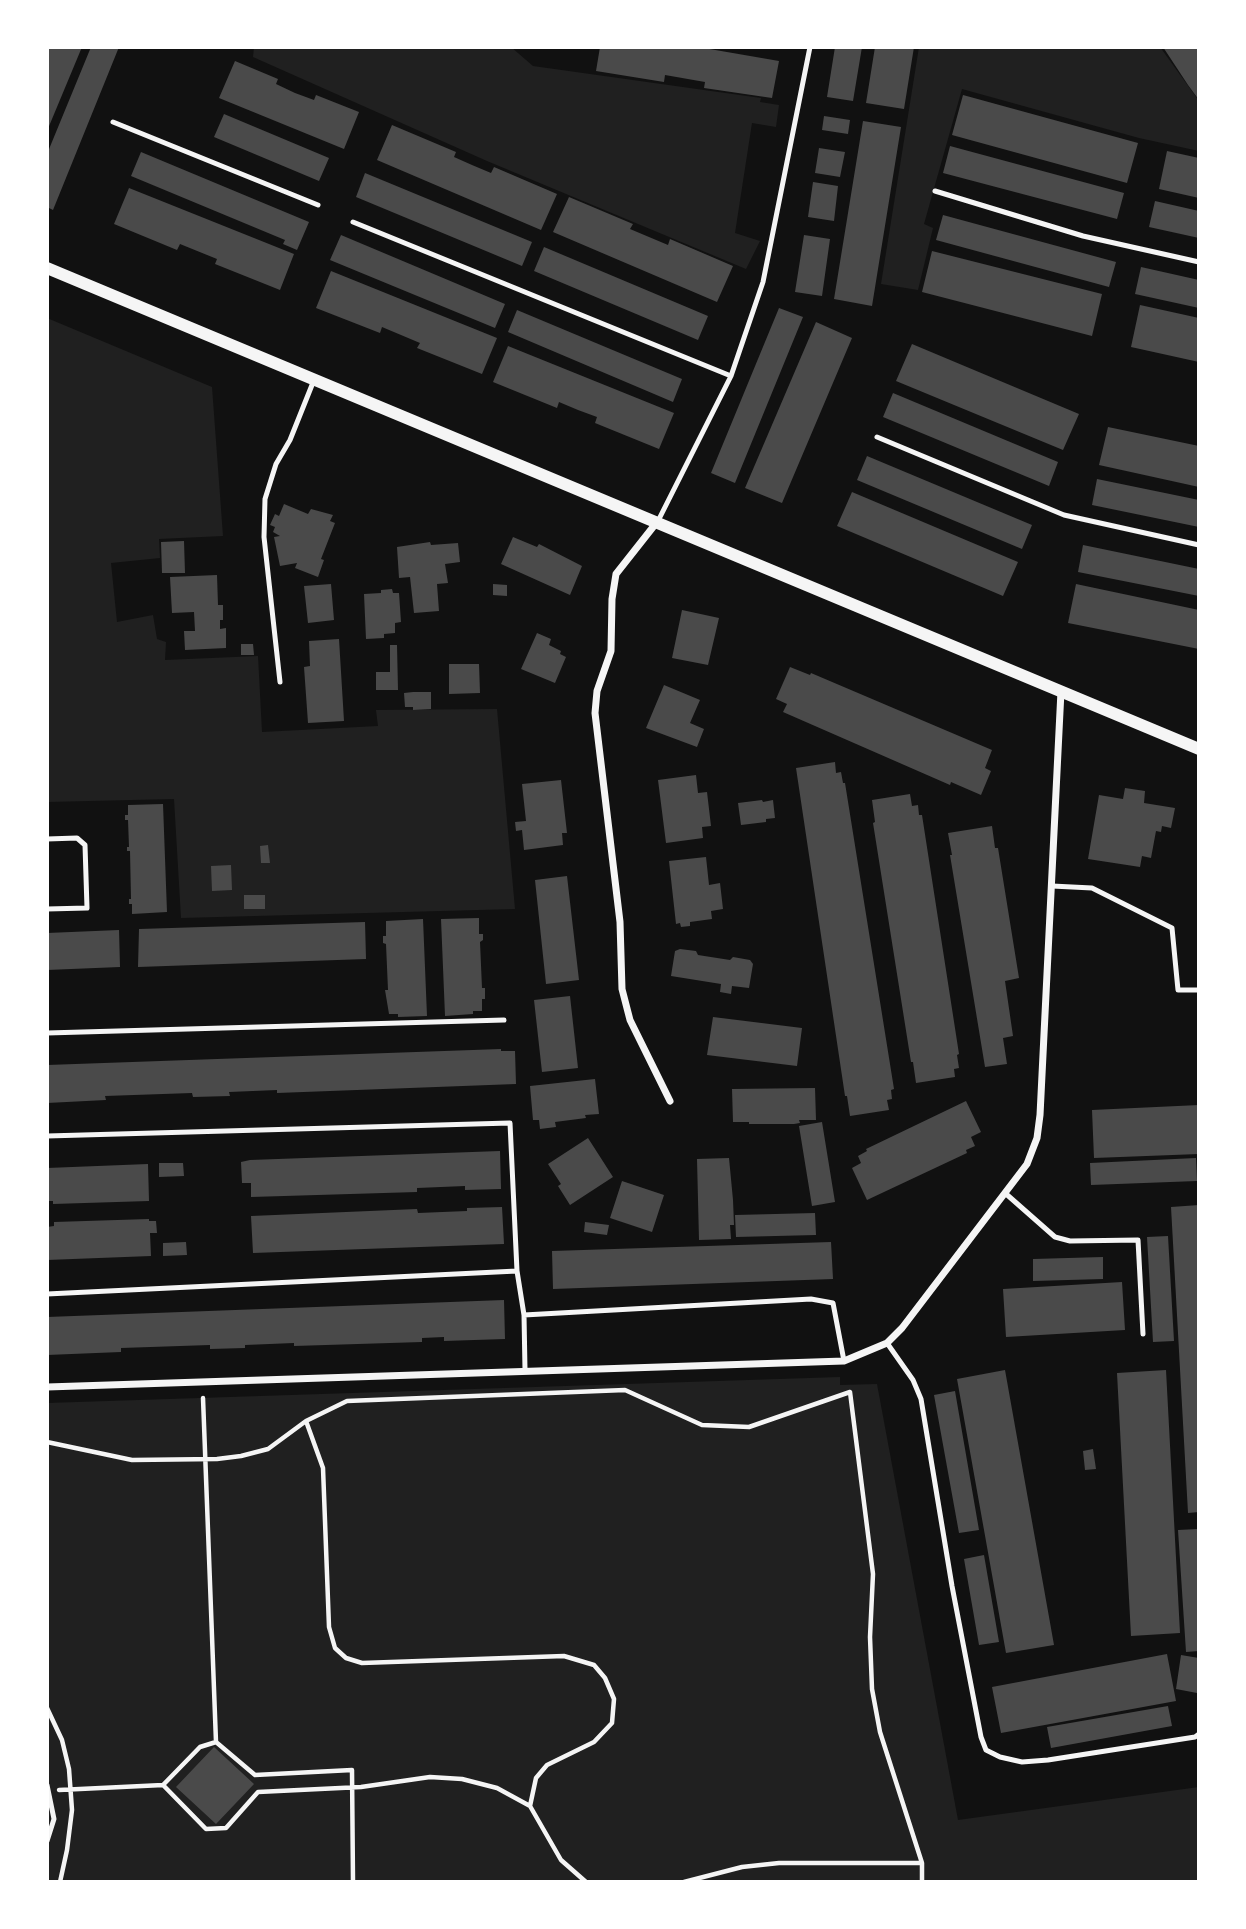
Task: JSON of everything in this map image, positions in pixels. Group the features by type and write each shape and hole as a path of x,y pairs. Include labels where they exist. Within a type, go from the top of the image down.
{"street":[{"path":"47,268 1199,749"},
{"path":"657,523 616,574 612,599 611,651 597,691 595,713 620,922 622,989 630,1020 670,1101"},
{"path":"47,1387 845,1361 887,1343 902,1328 1027,1164 1037,1138 1061,691"}],"lane":[{"path":"657,523 731,376 763,282 810,47"},
{"path":"113,122 318,205"},
{"path":"935,191 1083,236 1199,262"},
{"path":"353,222 731,376"},
{"path":"280,682 264,537 265,499 276,464 290,440 314,380"},
{"path":"877,437 1064,516 1199,545"},
{"path":"47,839 77,838 85,845 87,908 47,909"},
{"path":"1052,886 1092,888 1172,928 1178,990 1199,990"},
{"path":"47,1033 504,1020"},
{"path":"47,1136 510,1123 517,1271 524,1315 525,1370"},
{"path":"1004,1193 1055,1237 1070,1241 1138,1240 1143,1334"},
{"path":"47,1294 517,1271"},
{"path":"524,1315 811,1299 832,1303 845,1361"},
{"path":"887,1343 913,1380 921,1399 952,1586 981,1737 986,1750 1000,1757 1022,1762 1195,1737 1199,1734"},
{"path":"47,1785 54,1819 47,1841"}],"path":[{"path":"47,1442 132,1460 241,1457 268,1449 306,1420 347,1401 625,1390 702,1425 749,1427 850,1392 873,1574 870,1637 872,1689 880,1732 922,1863 922,1882"},
{"path":"204,1398 216,1742 255,1775 352,1770 353,1882"},
{"path":"306,1420 323,1468 329,1627 335,1648 346,1658 362,1663 564,1656 594,1665 605,1678 614,1699 612,1723 594,1742 547,1765 536,1779 530,1805"},
{"path":"67,1790 163,1785 200,1746 216,1742"},
{"path":"163,1785 206,1829 226,1828 258,1792 352,1788 430,1777 462,1779 497,1788 530,1805 561,1860 586,1882"},
{"path":"684,1882 742,1867 779,1863 922,1863"}],"shaded area":[{"path":"254,47 511,47 533,66 761,98 760,102 779,105 776,127 752,123 735,233 760,241 746,269 487,161 253,57"},
{"path":"919,47 1160,47 1199,101 1199,151 1139,138 962,89 924,224 933,228 918,290 881,284"},
{"path":"47,318 212,387 223,536 159,539 160,558 111,563 117,622 153,615 157,639 166,642 165,660 258,656 262,732 378,726 376,710 497,709 515,909 181,918 174,799 47,802"},
{"path":"840,1377 840,1385 877,1384 958,1820 1199,1787 1199,1882 47,1882 47,1403"}],"building":[{"path":"47,47 82,47 47,131"},
{"path":"91,47 119,47 53,210 47,207 47,154"},
{"path":"600,47 698,47 779,61 772,98 704,88 705,82 665,75 664,82 596,71"},
{"path":"835,47 862,47 853,101 827,97"},
{"path":"875,47 914,47 904,109 866,103"},
{"path":"1163,47 1199,47 1199,100 1188,85"},
{"path":"235,61 278,79 276,84 295,93 314,100 316,95 359,112 344,149 219,98"},
{"path":"963,95 1138,143 1127,183 952,135"},
{"path":"224,114 329,158 319,181 214,137"},
{"path":"824,116 850,120 848,134 822,130"},
{"path":"863,121 901,127 872,306 834,299"},
{"path":"392,125 456,152 454,157 491,173 494,167 557,194 541,230 377,160"},
{"path":"950,146 1124,193 1117,219 943,173"},
{"path":"819,148 845,152 840,177 815,173"},
{"path":"1167,151 1199,158 1199,198 1159,189"},
{"path":"141,152 309,222 297,250 283,244 285,240 131,176"},
{"path":"365,173 532,242 522,266 356,197"},
{"path":"813,182 838,186 834,221 808,217"},
{"path":"129,188 294,254 280,290 215,264 217,259 180,244 177,250 114,224"},
{"path":"569,197 633,224 630,229 668,245 670,239 733,266 717,302 553,232"},
{"path":"1155,201 1199,211 1199,238 1149,227"},
{"path":"943,215 1116,262 1109,287 936,240"},
{"path":"341,235 505,304 495,328 330,260"},
{"path":"804,235 830,239 822,296 795,292"},
{"path":"544,247 708,316 698,340 534,271"},
{"path":"932,251 1102,294 1092,336 922,292"},
{"path":"1141,267 1199,280 1199,308 1135,294"},
{"path":"331,271 497,338 482,374 417,348 420,343 382,327 380,333 316,308"},
{"path":"1140,305 1199,318 1199,362 1131,347"},
{"path":"779,308 803,317 735,483 711,473"},
{"path":"517,310 682,379 673,402 508,332"},
{"path":"816,322 852,338 782,503 745,488"},
{"path":"912,344 1079,414 1063,450 896,381"},
{"path":"508,346 674,413 659,449 595,423 597,417 559,402 557,408 493,382"},
{"path":"893,393 1058,462 1049,486 883,417"},
{"path":"1108,427 1199,446 1199,487 1099,465"},
{"path":"867,456 1032,525 1022,549 857,480"},
{"path":"1097,479 1199,500 1199,527 1092,505"},
{"path":"852,492 1018,562 1003,596 837,526"},
{"path":"284,504 308,514 311,509 333,515 330,521 335,523 321,559 324,560 318,577 295,568 297,563 280,566 274,537 280,536 273,532 275,527 270,525 275,514 279,516"},
{"path":"513,537 537,547 539,544 582,566 570,595 501,564"},
{"path":"184,541 185,573 162,573 161,542"},
{"path":"430,542 431,545 458,543 460,562 445,564 448,583 437,584 439,611 414,613 410,577 399,578 397,547"},
{"path":"1083,545 1199,569 1199,596 1078,572"},
{"path":"217,575 218,605 223,605 220,629 226,628 226,648 185,650 184,631 195,631 194,612 172,613 170,577"},
{"path":"331,584 334,620 308,623 304,586"},
{"path":"493,584 507,585 507,596 493,595"},
{"path":"1076,584 1199,610 1199,649 1068,623"},
{"path":"392,589 393,593 399,593 401,622 395,623 395,633 384,634 384,638 366,639 364,594"},
{"path":"682,610 719,618 708,665 672,658"},
{"path":"537,633 551,639 549,645 566,657 555,683 521,669"},
{"path":"339,639 344,721 308,723 304,667 310,666 309,641"},
{"path":"241,644 253,644 254,655 241,655"},
{"path":"390,645 397,645 398,690 376,690 376,672 390,672"},
{"path":"449,664 479,664 480,693 449,694"},
{"path":"790,667 810,675 811,673 992,750 985,768 991,771 981,795 951,782 950,785 783,712 787,704 776,699"},
{"path":"664,685 700,700 690,723 704,729 697,747 646,728"},
{"path":"431,692 431,709 413,710 413,707 405,707 404,693"},
{"path":"835,762 836,773 841,772 845,783 894,1089 891,1090 892,1099 887,1100 889,1110 850,1116 796,768"},
{"path":"696,775 698,793 707,792 711,826 702,827 703,838 666,843 658,780"},
{"path":"561,780 567,833 562,833 563,845 524,850 522,830 516,831 515,822 526,821 522,784"},
{"path":"1125,788 1145,791 1144,803 1175,808 1171,828 1162,826 1161,832 1156,831 1151,858 1142,856 1140,867 1088,859 1099,795 1123,799"},
{"path":"910,794 912,806 918,805 919,815 922,815 959,1054 959,1068 954,1069 955,1077 916,1083 873,823 872,800"},
{"path":"773,800 775,818 766,819 766,822 741,825 738,803"},
{"path":"163,804 167,912 132,914 132,904 129,904 128,820 125,820 125,815 128,815 128,805"},
{"path":"992,826 1019,978 1005,981 1013,1036 1003,1038 1007,1064 985,1067 948,833"},
{"path":"268,845 270,863 261,863 260,846"},
{"path":"706,857 709,885 720,883 723,909 711,911 712,919 690,922 690,926 681,927 680,923 676,924 669,861"},
{"path":"231,865 232,890 212,891 211,866"},
{"path":"567,876 579,980 546,984 535,880"},
{"path":"244,895 265,895 265,909 244,909"},
{"path":"479,918 479,934 483,934 483,940 480,942 482,988 485,988 482,1011 445,1016 441,919"},
{"path":"423,919 427,1016 398,1017 398,1014 389,1014 385,990 388,990 386,944 383,943 386,921"},
{"path":"365,922 366,959 138,967 139,929"},
{"path":"119,930 120,967 47,970 47,933"},
{"path":"675,951 696,951 698,955 750,960 753,964 749,988 732,986 731,994 720,992 721,984 671,976"},
{"path":"570,996 578,1068 542,1072 534,1000"},
{"path":"713,1017 802,1028 797,1066 707,1055"},
{"path":"501,1049 515,1051 516,1084 277,1093 277,1090 229,1092 230,1096 193,1097 192,1093 105,1096 106,1100 47,1103 47,1065"},
{"path":"595,1079 599,1114 555,1122 556,1127 540,1129 539,1120 533,1120 530,1086"},
{"path":"815,1088 816,1120 799,1120 800,1123 794,1124 733,1122 732,1089"},
{"path":"966,1101 981,1132 971,1137 975,1146 966,1150 967,1153 867,1200 852,1168 861,1163 858,1156 867,1151 866,1149"},
{"path":"1199,1105 1199,1154 1094,1158 1092,1110"},
{"path":"822,1122 835,1202 812,1206 799,1126"},
{"path":"588,1138 613,1177 570,1205 548,1164"},
{"path":"500,1151 501,1189 465,1190 465,1186 417,1188 417,1192 251,1197 251,1183 242,1183 241,1162 250,1160"},
{"path":"729,1158 734,1225 730,1225 731,1239 699,1240 697,1159"},
{"path":"1196,1158 1197,1181 1091,1185 1090,1163"},
{"path":"159,1163 183,1163 184,1176 159,1177"},
{"path":"148,1164 149,1201 53,1204 53,1201 47,1201 47,1168"},
{"path":"622,1181 664,1195 652,1232 610,1218"},
{"path":"1199,1205 1199,1512 1188,1513 1171,1207"},
{"path":"502,1207 504,1244 253,1253 251,1216 417,1209 418,1213"},
{"path":"815,1213 816,1235 736,1237 735,1215"},
{"path":"156,1221 157,1233 150,1233 151,1256 47,1260 47,1227 54,1226 54,1222"},
{"path":"585,1222 609,1225 607,1235 584,1232"},
{"path":"1168,1236 1174,1341 1153,1342 1147,1237"},
{"path":"186,1242 187,1255 163,1256 163,1243"},
{"path":"831,1242 833,1279 553,1289 552,1251"},
{"path":"1103,1257 1103,1279 1033,1281 1033,1259"},
{"path":"1122,1282 1125,1330 1006,1337 1003,1289"},
{"path":"504,1300 505,1339 444,1341 444,1337 422,1338 422,1342 294,1346 294,1343 210,1349 210,1345 121,1348 121,1352 47,1355 47,1317"},
{"path":"1005,1370 1054,1645 1006,1653 957,1379"},
{"path":"1166,1370 1180,1633 1131,1636 1117,1373"},
{"path":"955,1391 979,1530 959,1533 934,1395"},
{"path":"1093,1449 1096,1469 1085,1470 1083,1451"},
{"path":"1198,1529 1199,1651 1186,1652 1178,1530"},
{"path":"984,1555 999,1642 979,1645 964,1559"},
{"path":"1167,1654 1176,1701 1001,1733 992,1687"},
{"path":"1181,1655 1199,1658 1197,1693 1176,1689"},
{"path":"1168,1706 1172,1726 1051,1748 1047,1727"},
{"path":"214,1747 254,1784 216,1824 176,1787"}]}
